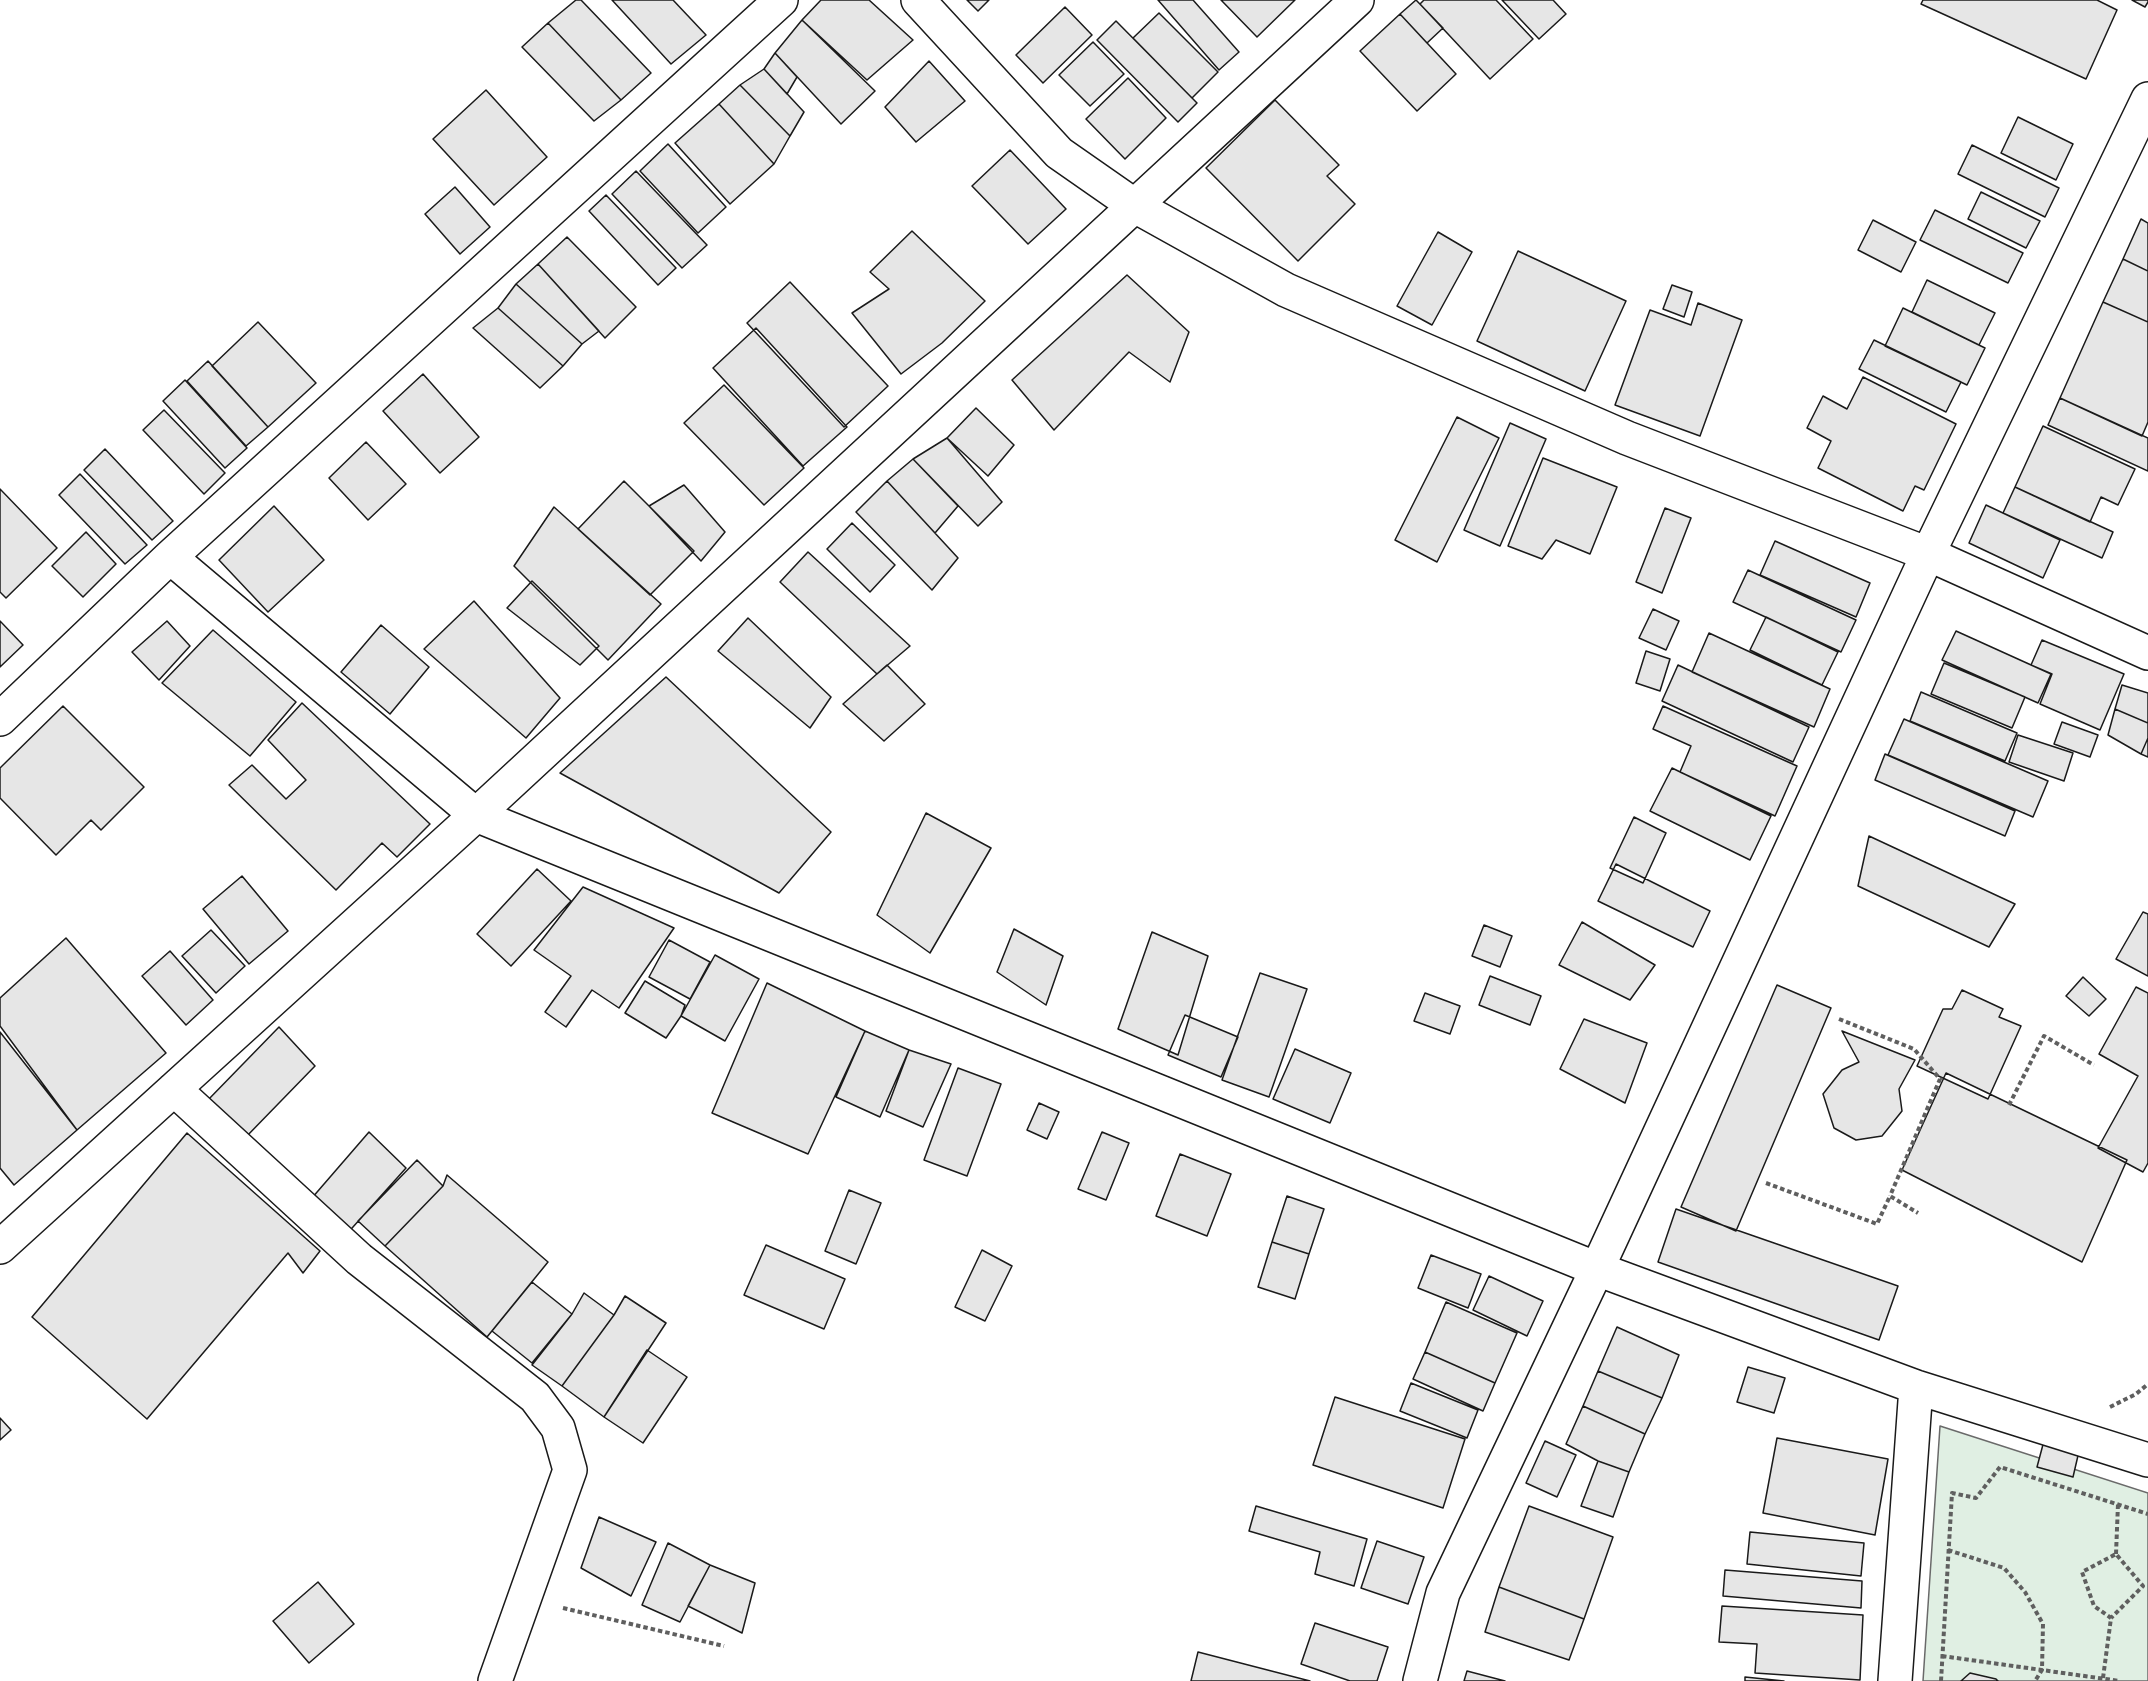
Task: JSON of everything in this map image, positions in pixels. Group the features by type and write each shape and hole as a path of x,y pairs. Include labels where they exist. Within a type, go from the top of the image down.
{"street":[{"path":"0,719 170,557 781,0"},
{"path":"918,0 1059,153 1135,206 1286,290 1627,438 1928,554 2148,653"},
{"path":"0,1247 476,815 1357,0"},
{"path":"1420,1681 1443,1593 1597,1269 1928,554 2148,99"},
{"path":"170,557 476,815 1597,1269 1916,1387 2148,1460"},
{"path":"174,1089 359,1259 535,1397 558,1428 570,1470 495,1681"},
{"path":"1895,1681 1916,1387"}],"path":[{"path":"1767,1183 1876,1224 1890,1196 1940,1079 1914,1049 1839,1019"},
{"path":"2009,1105 2044,1036 2094,1065"},
{"path":"1890,1196 1918,1213"},
{"path":"1941,1681 1952,1493 1976,1498 2000,1467 2148,1514"},
{"path":"2103,1678 2111,1618 2146,1586 2116,1554 2118,1503"},
{"path":"1948,1550 2004,1568 2025,1592 2043,1624 2042,1670 2035,1681"},
{"path":"2111,1618 2094,1606 2082,1572 2116,1554"},
{"path":"528,1589 565,1609 724,1646"},
{"path":"1942,1656 2120,1681"}],"green space":[{"path":"1940,1426 2148,1493 2148,1681 1923,1681"}],"building":[{"path":"576,0 581,0 651,73 621,100 548,23"},
{"path":"612,0 673,0 706,35 671,64"},
{"path":"821,0 869,0 913,40 867,80 802,20"},
{"path":"967,0 989,0 978,11"},
{"path":"1158,0 1193,0 1239,52 1219,70"},
{"path":"1221,0 1295,0 1257,37"},
{"path":"1416,0 1443,28 1427,43 1400,14"},
{"path":"1424,0 1496,0 1533,39 1490,79 1420,4"},
{"path":"1502,0 1553,0 1566,14 1539,39"},
{"path":"1923,0 2097,0 2117,10 2086,79 1921,4"},
{"path":"2132,0 2148,0 2148,2 2145,7"},
{"path":"1065,7 1092,35 1043,83 1016,55"},
{"path":"1159,13 1218,72 1192,98 1133,38"},
{"path":"1400,14 1456,74 1417,111 1360,51"},
{"path":"802,20 875,91 841,124 775,53"},
{"path":"1116,21 1197,103 1178,122 1097,40"},
{"path":"548,23 621,100 594,121 522,47"},
{"path":"1093,42 1124,74 1090,106 1059,75"},
{"path":"775,53 797,77 787,94 764,69"},
{"path":"929,61 965,101 916,142 885,107"},
{"path":"764,69 804,112 790,136 740,85"},
{"path":"1128,78 1166,118 1125,159 1086,119"},
{"path":"740,85 790,136 774,164 719,104"},
{"path":"486,90 547,157 494,205 433,139"},
{"path":"1275,100 1339,165 1327,176 1355,204 1298,261 1206,168"},
{"path":"719,104 774,164 730,204 675,143"},
{"path":"2018,117 2073,144 2056,180 2001,153"},
{"path":"668,144 726,207 698,233 640,171"},
{"path":"1972,145 2059,188 2045,217 1958,174"},
{"path":"1010,150 1066,209 1028,244 972,186"},
{"path":"636,171 707,245 682,268 612,194"},
{"path":"455,187 490,227 460,254 425,214"},
{"path":"1981,192 2040,221 2026,248 1968,219"},
{"path":"606,195 676,268 658,285 589,211"},
{"path":"1935,210 2023,253 2008,283 1920,240"},
{"path":"2141,219 2148,223 2148,271 2123,259"},
{"path":"1873,220 1916,242 1901,272 1858,250"},
{"path":"912,231 985,301 942,343 901,374 852,313 889,289 870,272"},
{"path":"1438,232 1472,252 1432,325 1397,306"},
{"path":"567,237 636,307 605,338 538,264"},
{"path":"1518,251 1626,301 1585,391 1477,341"},
{"path":"2123,259 2148,271 2148,322 2103,302"},
{"path":"538,264 599,331 582,344 516,284"},
{"path":"1127,275 1189,332 1170,382 1129,352 1054,430 1012,380"},
{"path":"1927,280 1995,313 1979,345 1912,312"},
{"path":"790,282 888,386 844,427 747,323"},
{"path":"516,284 582,344 563,366 498,308"},
{"path":"1672,285 1692,292 1684,317 1663,309"},
{"path":"2103,302 2148,322 2148,422 2142,436 2060,398"},
{"path":"1698,303 1742,320 1700,436 1615,405 1650,310 1691,325"},
{"path":"498,308 563,366 540,388 473,328"},
{"path":"1903,308 1985,348 1967,385 1885,346"},
{"path":"258,322 316,383 268,427 212,366"},
{"path":"756,328 847,427 803,466 713,368"},
{"path":"1874,340 1961,382 1946,412 1859,369"},
{"path":"208,361 268,427 246,446 187,381"},
{"path":"423,374 479,437 440,473 383,411"},
{"path":"1863,377 1956,424 1924,490 1915,486 1903,511 1818,468 1831,441 1807,428 1823,396 1847,409"},
{"path":"185,380 247,448 225,468 163,401"},
{"path":"724,385 804,468 764,505 684,423"},
{"path":"2060,398 2148,438 2148,471 2048,425"},
{"path":"976,408 1014,445 988,476 947,438"},
{"path":"164,410 225,473 204,494 143,430"},
{"path":"1457,417 1499,438 1437,562 1395,540"},
{"path":"1510,423 1546,439 1500,546 1464,530"},
{"path":"2043,426 2135,469 2118,505 2101,497 2090,522 2015,487"},
{"path":"947,438 1002,502 978,526 913,459"},
{"path":"366,442 406,484 368,520 329,478"},
{"path":"105,449 173,521 152,540 84,470"},
{"path":"1543,458 1617,487 1590,554 1556,540 1542,559 1508,546"},
{"path":"913,459 958,506 935,533 887,481"},
{"path":"80,474 147,545 125,564 59,495"},
{"path":"624,481 694,551 650,595 578,529"},
{"path":"887,481 958,558 932,590 856,512"},
{"path":"684,485 725,532 701,561 649,506"},
{"path":"2015,487 2113,532 2102,558 2003,513"},
{"path":"0,489 57,548 6,598 0,592"},
{"path":"1986,505 2060,540 2043,578 1969,543"},
{"path":"274,506 324,560 268,612 219,560"},
{"path":"554,507 661,604 608,660 514,566"},
{"path":"1665,508 1691,518 1662,593 1636,582"},
{"path":"852,523 895,565 870,592 827,549"},
{"path":"86,532 116,564 83,597 52,566"},
{"path":"1775,541 1870,583 1856,617 1760,575"},
{"path":"808,552 910,646 877,674 780,582"},
{"path":"1748,570 1856,620 1841,652 1733,602"},
{"path":"532,581 599,646 580,665 507,608"},
{"path":"474,601 560,698 526,738 424,649"},
{"path":"1653,609 1679,621 1666,650 1639,638"},
{"path":"1766,617 1838,652 1822,685 1750,650"},
{"path":"748,618 831,697 810,728 718,651"},
{"path":"0,621 23,645 0,667"},
{"path":"167,621 190,646 159,680 132,652"},
{"path":"381,625 429,667 390,714 341,672"},
{"path":"213,630 296,702 250,756 162,683"},
{"path":"1956,631 2051,674 2038,703 1942,660"},
{"path":"1709,633 1830,689 1814,727 1692,672"},
{"path":"2042,640 2124,674 2100,730 2040,704 2052,674 2031,665"},
{"path":"1646,651 1670,659 1660,691 1636,683"},
{"path":"1944,663 2025,697 2012,728 1931,694"},
{"path":"887,665 925,704 884,741 843,704"},
{"path":"1678,665 1809,727 1793,762 1662,701"},
{"path":"666,677 831,832 779,893 560,773"},
{"path":"2122,685 2148,693 2148,723 2115,709"},
{"path":"1921,692 2017,733 2005,761 1910,721"},
{"path":"302,703 430,824 397,857 382,843 336,890 229,785 252,765 286,799 306,780 268,740"},
{"path":"63,706 144,787 101,830 91,820 56,855 0,798 0,768"},
{"path":"1663,706 1797,766 1775,816 1680,772 1691,746 1653,729"},
{"path":"2115,709 2148,723 2148,738 2141,754 2108,735"},
{"path":"1904,719 2048,781 2033,817 1888,755"},
{"path":"2062,722 2098,735 2090,757 2054,744"},
{"path":"2018,735 2073,753 2064,781 2009,762"},
{"path":"2148,738 2148,757 2141,754"},
{"path":"1885,754 2015,811 2005,836 1875,780"},
{"path":"1672,768 1771,816 1750,860 1650,811"},
{"path":"926,813 991,848 930,953 877,915"},
{"path":"1634,817 1666,833 1643,883 1610,868"},
{"path":"1869,836 2015,904 1989,947 1858,886"},
{"path":"1616,864 1710,911 1693,947 1598,901"},
{"path":"537,869 571,901 511,966 477,934"},
{"path":"242,876 288,931 249,964 203,909"},
{"path":"583,887 674,928 619,1008 592,990 566,1027 545,1012 571,976 534,950"},
{"path":"2143,912 2148,914 2148,976 2116,959"},
{"path":"1582,922 1655,965 1630,1000 1559,965"},
{"path":"1484,925 1512,936 1500,967 1472,956"},
{"path":"1014,929 1063,956 1046,1005 997,972"},
{"path":"211,930 245,966 216,993 182,956"},
{"path":"1152,932 1208,956 1178,1055 1118,1029"},
{"path":"66,938 166,1053 77,1130 0,1026 0,998"},
{"path":"669,940 710,962 690,999 649,977"},
{"path":"170,951 213,1000 186,1025 142,976"},
{"path":"715,955 759,979 725,1041 681,1016"},
{"path":"1260,973 1307,989 1269,1097 1222,1080"},
{"path":"1490,976 1541,996 1530,1025 1479,1005"},
{"path":"2083,977 2106,999 2089,1016 2066,996"},
{"path":"645,981 685,1005 681,1016 666,1038 625,1013"},
{"path":"767,983 865,1031 808,1154 712,1113"},
{"path":"1777,985 1831,1008 1736,1231 1681,1207"},
{"path":"2136,987 2148,993 2148,1163 2143,1172 2098,1148 2138,1076 2099,1054"},
{"path":"1962,990 2003,1009 1999,1017 2021,1026 1988,1099 1917,1066 1943,1009 1952,1009"},
{"path":"1425,993 1460,1006 1450,1034 1414,1021"},
{"path":"1185,1015 1238,1037 1221,1077 1168,1055"},
{"path":"1584,1019 1647,1043 1625,1103 1560,1069"},
{"path":"279,1027 315,1066 244,1139 206,1102"},
{"path":"865,1031 909,1050 880,1117 836,1097"},
{"path":"1842,1031 1915,1060 1899,1089 1902,1111 1882,1136 1856,1140 1834,1128 1823,1094 1842,1070 1859,1062"},
{"path":"0,1032 77,1130 14,1185 0,1168"},
{"path":"1295,1049 1351,1073 1330,1123 1273,1099"},
{"path":"909,1050 951,1064 923,1127 886,1111"},
{"path":"958,1068 1001,1084 967,1176 924,1160"},
{"path":"1946,1073 2127,1160 2082,1262 1902,1170"},
{"path":"1039,1103 1059,1112 1047,1139 1027,1130"},
{"path":"369,1132 406,1168 344,1237 305,1206"},
{"path":"1102,1132 1129,1143 1106,1200 1078,1189"},
{"path":"187,1133 320,1251 303,1273 288,1253 147,1419 32,1317"},
{"path":"1180,1154 1231,1174 1207,1236 1156,1216"},
{"path":"417,1160 443,1186 385,1246 358,1221"},
{"path":"447,1175 548,1262 487,1337 385,1246 443,1186"},
{"path":"849,1190 881,1203 856,1264 825,1251"},
{"path":"1287,1196 1324,1209 1309,1254 1272,1242"},
{"path":"1676,1209 1898,1286 1879,1340 1658,1262"},
{"path":"1272,1242 1309,1254 1295,1299 1258,1287"},
{"path":"766,1245 845,1279 824,1329 744,1295"},
{"path":"982,1250 1012,1266 985,1321 955,1307"},
{"path":"1431,1255 1481,1274 1468,1308 1418,1288"},
{"path":"1489,1276 1543,1301 1527,1336 1473,1310"},
{"path":"532,1282 572,1314 532,1363 492,1331"},
{"path":"584,1293 614,1315 562,1386 532,1365 572,1314"},
{"path":"625,1296 666,1323 604,1417 562,1386 614,1315"},
{"path":"1446,1302 1517,1333 1495,1383 1425,1352"},
{"path":"1617,1327 1679,1355 1662,1398 1598,1371"},
{"path":"647,1350 687,1377 643,1443 604,1417"},
{"path":"1425,1352 1495,1383 1483,1411 1413,1379"},
{"path":"1748,1367 1785,1378 1774,1413 1737,1402"},
{"path":"1598,1371 1662,1398 1645,1434 1583,1406"},
{"path":"1411,1383 1478,1410 1467,1438 1400,1411"},
{"path":"1335,1397 1465,1439 1443,1508 1313,1465"},
{"path":"1583,1406 1645,1434 1629,1472 1598,1461 1566,1444"},
{"path":"0,1418 11,1430 0,1440"},
{"path":"2045,1437 2080,1447 2073,1477 2037,1467"},
{"path":"1777,1438 1888,1459 1875,1535 1763,1513"},
{"path":"1545,1441 1576,1455 1557,1497 1526,1483"},
{"path":"1598,1461 1629,1472 1613,1517 1581,1506"},
{"path":"1256,1506 1367,1539 1354,1586 1315,1574 1320,1552 1249,1531"},
{"path":"1529,1506 1613,1537 1584,1619 1499,1587"},
{"path":"599,1517 656,1542 631,1596 581,1568"},
{"path":"1750,1532 1864,1543 1861,1576 1747,1564"},
{"path":"1377,1541 1424,1557 1408,1604 1361,1588"},
{"path":"668,1543 710,1565 680,1622 642,1605"},
{"path":"710,1565 755,1583 742,1633 688,1606"},
{"path":"1725,1570 1862,1581 1861,1608 1723,1596"},
{"path":"318,1582 354,1624 309,1663 273,1621"},
{"path":"1499,1587 1584,1619 1569,1660 1485,1632"},
{"path":"1722,1606 1863,1615 1860,1680 1755,1673 1757,1644 1719,1642"},
{"path":"1315,1623 1388,1647 1377,1681 1350,1681 1301,1664"},
{"path":"1198,1652 1310,1681 1191,1681"},
{"path":"1467,1671 1505,1681 1464,1681"},
{"path":"1970,1673 1996,1679 1998,1681 1961,1681"},
{"path":"1745,1677 1784,1681 1745,1681"}]}
